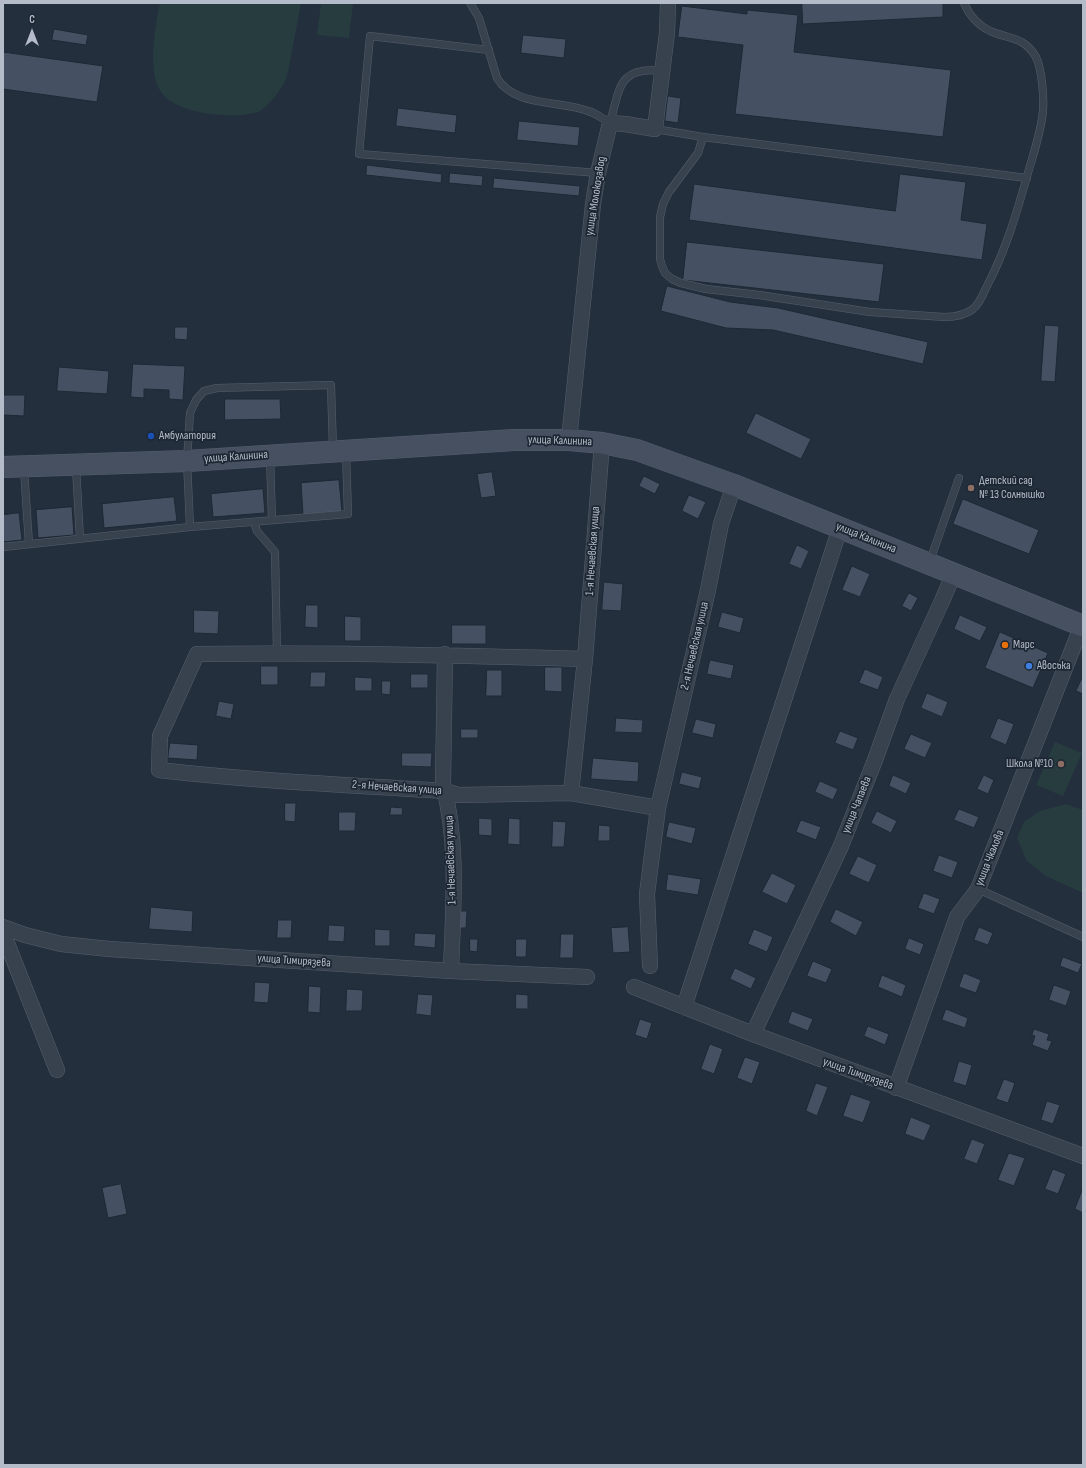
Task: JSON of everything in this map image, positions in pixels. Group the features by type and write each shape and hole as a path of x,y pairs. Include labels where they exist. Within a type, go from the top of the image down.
{"main road":[{"name":"улица Калинина","path":"3,467 187,461 339,450 514,440 569,440 602,443 638,450 734,485 1083,626"}],"street":[{"path":"610,123 655,129 667,33 668,3"},
{"name":"улица Молокозавод","path":"569,440 589,235 598,173 610,123"},
{"name":"1-я Нечаевская улица","path":"572,793 585,659 602,443"},
{"name":"2-я Нечаевская улица","path":"650,966 647,894 658,808 708,590 721,524 734,485"},
{"path":"684,1007 840,528"},
{"name":"улица Чапаева","path":"753,1034 841,846 897,699 954,573"},
{"name":"улица Чкалова","path":"896,1088 957,917 978,889 1083,626"},
{"path":"277,653 445,654 585,659"},
{"name":"2-я Нечаевская улица","path":"277,653 197,654 160,736 159,770 272,781 445,791 458,795 536,795 572,793 658,808"},
{"name":"1-я Нечаевская улица","path":"445,654 443,784 447,799 452,848 453,886 451,971"},
{"name":"улица Тимирязева","path":"3,927 25,935 61,944 109,949 451,971 587,977"},
{"path":"3,933 57,1070"},
{"name":"улица Тимирязева","path":"634,987 896,1088 1083,1156"}],"lane":[{"path":"470,3 479,18 497,78 501,85 507,90 526,98 588,111 610,123 621,84 626,77 642,70 650,69 663,71"},
{"path":"702,137 698,153 670,192 663,204 660,218 660,259 665,273 672,279 681,283 706,289 759,295 870,312 944,318 955,317 973,309 979,302 996,269 1010,236 1036,149 1043,110 1039,69 1036,57 1021,41 990,31 976,22 964,3"},
{"path":"489,50 370,36 359,154 598,173"},
{"path":"655,129 702,137 1027,178"},
{"path":"3,547 190,527 348,514 331,385 217,388 204,391 196,400 190,413 187,461 190,527"},
{"path":"270,455 272,520"},
{"path":"76,464 80,539"},
{"path":"23,466 29,544"},
{"path":"929,563 959,478"},
{"path":"254,522 256,531 276,552 277,653"},
{"path":"978,889 1083,937"}],"green space":[{"path":"160,3 301,3 286,79 265,108 258,112 248,114 221,115 192,110 179,106 168,100 161,92 157,83 153,61 154,36"},
{"path":"321,3 353,3 349,38 317,35"},
{"path":"1055,742 1082,753 1063,796 1036,785"},
{"path":"1066,804 1083,810 1083,893 1046,876 1027,861 1017,838 1024,822 1040,811"}],"building":[{"path":"802,3 943,3 943,17 803,24"},
{"path":"682,6 747,14 747,10 798,15 794,52 951,70 943,137 735,114 743,45 678,37"},
{"path":"54,29 88,35 86,45 52,40"},
{"path":"523,35 566,39 564,58 521,53"},
{"path":"3,52 103,66 97,102 3,89"},
{"path":"668,96 681,98 678,123 665,121"},
{"path":"398,108 457,115 455,133 396,126"},
{"path":"519,121 580,127 578,146 517,140"},
{"path":"367,165 442,174 441,183 366,175"},
{"path":"450,173 483,176 482,186 449,183"},
{"path":"900,174 966,182 961,220 987,224 982,260 689,220 694,184 895,211"},
{"path":"494,178 580,186 579,196 493,188"},
{"path":"687,242 884,264 879,302 683,280"},
{"path":"667,286 730,302 778,308 928,342 923,364 773,330 726,328 661,311"},
{"path":"1045,325 1059,326 1055,382 1041,381"},
{"path":"175,327 188,327 187,340 175,339"},
{"path":"133,364 185,366 183,400 169,399 169,390 144,389 144,398 131,397"},
{"path":"59,367 109,371 107,394 57,391"},
{"path":"3,395 25,395 24,416 3,415"},
{"path":"225,399 280,399 281,419 225,420"},
{"path":"756,413 811,439 801,459 746,433"},
{"path":"492,472 496,496 481,498 477,474"},
{"path":"644,476 660,484 655,494 639,486"},
{"path":"339,480 342,512 303,515 301,483"},
{"path":"263,489 265,513 213,517 211,494"},
{"path":"689,495 706,502 698,519 682,511"},
{"path":"174,497 177,521 104,528 102,504"},
{"path":"963,499 1039,530 1029,554 953,524"},
{"path":"72,507 74,535 38,538 36,510"},
{"path":"19,513 22,540 3,542 3,515"},
{"path":"797,545 809,551 801,569 789,564"},
{"path":"852,566 870,574 860,597 842,590"},
{"path":"604,582 623,584 621,611 602,610"},
{"path":"909,593 918,598 911,611 902,606"},
{"path":"306,605 318,605 318,628 305,627"},
{"path":"194,610 219,611 218,634 194,633"},
{"path":"722,612 744,618 740,633 718,627"},
{"path":"960,615 987,627 980,641 954,629"},
{"path":"345,616 361,617 361,641 345,641"},
{"path":"452,625 486,625 486,644 452,644"},
{"path":"1000,632 1048,653 1033,688 985,668"},
{"path":"710,660 734,665 731,679 707,674"},
{"path":"261,666 278,666 278,685 261,685"},
{"path":"545,667 562,667 562,692 545,691"},
{"path":"865,669 883,677 878,690 859,683"},
{"path":"487,670 502,670 502,696 486,696"},
{"path":"311,672 326,672 325,687 310,687"},
{"path":"411,674 428,674 428,688 411,688"},
{"path":"1083,676 1083,694 1076,691"},
{"path":"355,677 372,678 372,691 355,691"},
{"path":"382,681 391,681 390,695 382,694"},
{"path":"927,693 948,702 942,717 921,708"},
{"path":"219,701 234,704 231,719 216,716"},
{"path":"616,718 643,720 642,733 615,732"},
{"path":"998,718 1014,724 1006,745 990,738"},
{"path":"696,719 716,724 713,738 692,733"},
{"path":"461,729 478,729 478,738 461,738"},
{"path":"840,731 858,738 853,750 835,743"},
{"path":"911,734 932,743 925,758 904,749"},
{"path":"170,743 198,745 197,760 168,758"},
{"path":"402,753 432,753 431,767 402,766"},
{"path":"593,758 639,762 638,782 591,779"},
{"path":"682,772 702,777 699,789 679,784"},
{"path":"893,775 911,783 906,794 889,786"},
{"path":"984,775 994,780 988,794 977,789"},
{"path":"820,781 838,789 833,800 815,792"},
{"path":"285,803 296,803 295,822 285,821"},
{"path":"391,807 403,808 402,815 390,815"},
{"path":"959,809 979,817 974,828 954,820"},
{"path":"877,811 897,821 891,833 871,823"},
{"path":"339,812 356,812 355,831 339,831"},
{"path":"479,818 492,819 492,836 479,835"},
{"path":"509,818 520,819 520,845 508,844"},
{"path":"801,820 821,827 816,840 796,832"},
{"path":"553,821 566,822 564,847 552,847"},
{"path":"669,822 696,828 692,844 666,837"},
{"path":"599,825 610,826 610,841 598,841"},
{"path":"939,855 958,862 952,878 933,871"},
{"path":"858,856 877,865 869,883 849,874"},
{"path":"772,873 796,885 787,904 762,892"},
{"path":"668,874 701,879 698,895 666,890"},
{"path":"924,893 940,899 934,914 918,908"},
{"path":"151,907 193,911 192,932 149,929"},
{"path":"836,909 863,922 856,936 830,922"},
{"path":"459,911 467,911 466,928 459,928"},
{"path":"278,920 292,920 291,938 277,938"},
{"path":"329,925 345,926 344,942 328,941"},
{"path":"628,927 630,952 613,953 611,928"},
{"path":"979,927 993,933 988,945 974,940"},
{"path":"375,929 390,930 390,946 375,946"},
{"path":"754,929 773,937 767,952 748,944"},
{"path":"415,933 436,934 435,948 414,946"},
{"path":"561,934 574,934 573,958 560,958"},
{"path":"909,938 924,944 920,955 905,949"},
{"path":"470,939 478,939 477,952 470,951"},
{"path":"516,939 527,939 526,957 516,957"},
{"path":"1063,957 1082,964 1078,973 1060,966"},
{"path":"813,961 832,969 826,983 807,976"},
{"path":"735,968 756,978 751,989 730,979"},
{"path":"964,973 981,980 976,993 959,987"},
{"path":"882,975 906,985 902,997 878,987"},
{"path":"255,982 270,983 268,1003 254,1002"},
{"path":"1054,985 1071,991 1066,1006 1049,1000"},
{"path":"309,986 321,987 320,1013 308,1012"},
{"path":"347,989 363,990 362,1011 346,1011"},
{"path":"418,994 433,995 431,1016 416,1014"},
{"path":"516,994 528,995 528,1009 516,1009"},
{"path":"946,1009 968,1018 965,1028 942,1020"},
{"path":"792,1011 813,1019 808,1031 788,1023"},
{"path":"640,1019 652,1023 647,1039 635,1035"},
{"path":"868,1026 889,1034 885,1045 864,1036"},
{"path":"1034,1029 1049,1034 1047,1040 1052,1041 1048,1051 1032,1045 1035,1036 1032,1035"},
{"path":"710,1044 723,1049 714,1074 701,1069"},
{"path":"745,1057 760,1062 752,1084 737,1078"},
{"path":"959,1061 972,1065 966,1086 953,1082"},
{"path":"1004,1079 1015,1083 1008,1103 996,1099"},
{"path":"816,1083 828,1087 817,1116 806,1111"},
{"path":"851,1094 871,1101 863,1123 843,1116"},
{"path":"1047,1101 1060,1105 1053,1124 1041,1120"},
{"path":"911,1117 931,1125 924,1141 905,1134"},
{"path":"972,1139 985,1144 977,1164 964,1159"},
{"path":"1009,1153 1025,1158 1014,1186 998,1180"},
{"path":"1053,1169 1066,1174 1058,1194 1045,1189"},
{"path":"121,1184 127,1214 108,1218 102,1188"},
{"path":"1083,1188 1083,1213 1075,1209"}],"place":[{"name":"Амбулатория","path":"151,436"},
{"name":"Детский сад № 13 Солнышко","path":"971,488"},
{"name":"Марс","path":"1005,645"},
{"name":"Авоська","path":"1029,666"},
{"name":"Школа №10","path":"1061,764"}]}
